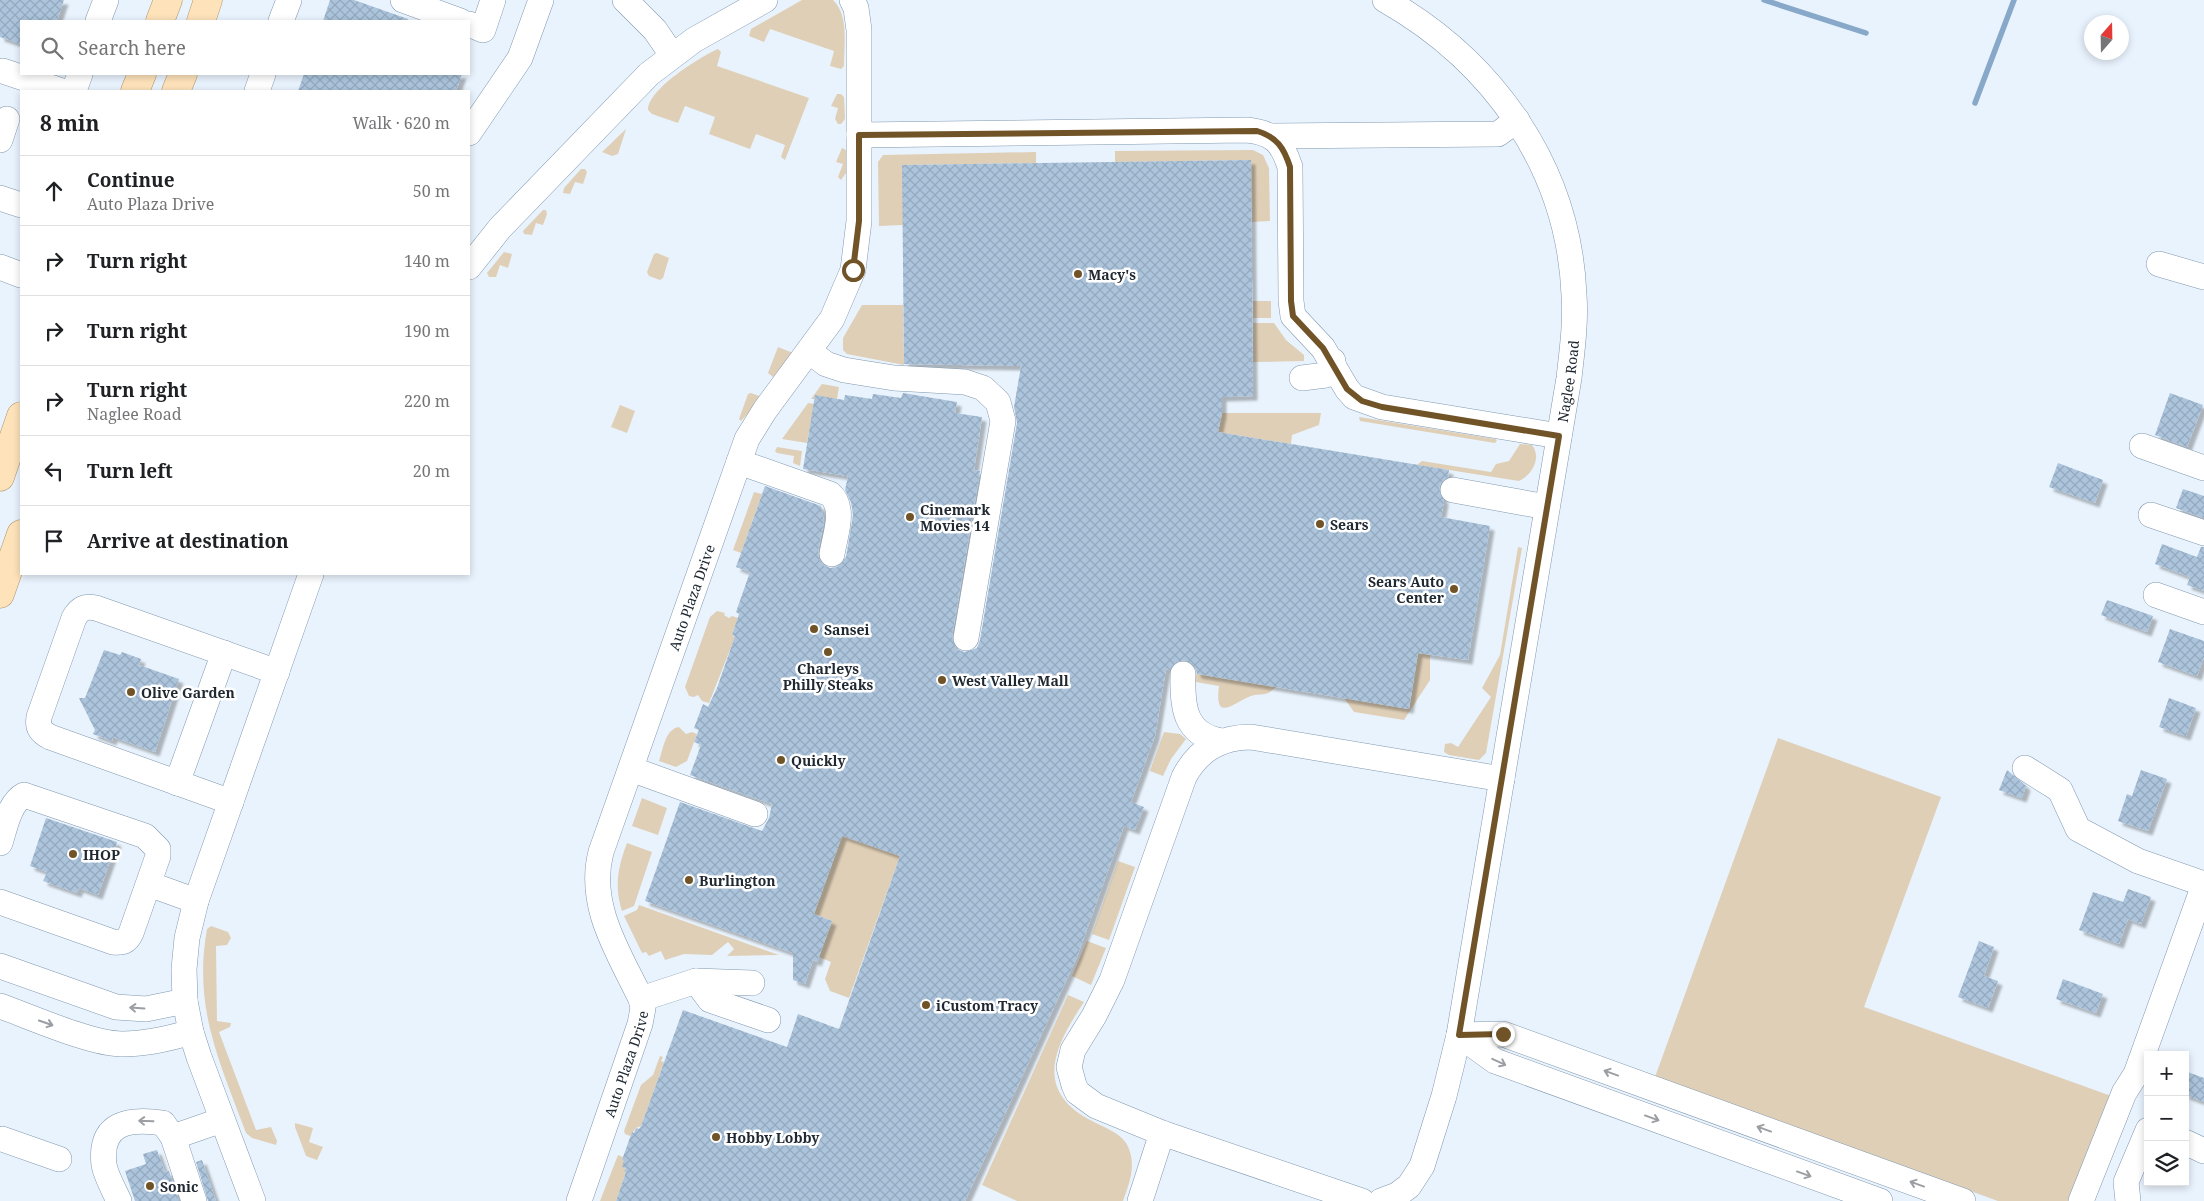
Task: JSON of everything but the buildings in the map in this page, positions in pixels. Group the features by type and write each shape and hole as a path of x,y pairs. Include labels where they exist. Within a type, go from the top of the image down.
{"main road":[{"path":"160,20 168,0"},
{"path":"201,20 208,0"},
{"path":"135,90 142,75"},
{"path":"176,90 182,75"},
{"path":"0,477 20,419"},
{"path":"0,594 20,537"}],"street":[{"path":"98,20 106,0"},
{"path":"281,20 289,0"},
{"path":"403,0 457,20"},
{"path":"470,24 483,30 493,0"},
{"path":"470,132 520,58 541,0"},
{"path":"625,0 655,30 672,55"},
{"path":"470,266 519,208 649,74 672,55 765,0"},
{"name":"Auto Plaza Drive","path":"579,1201 640,1024 643,1008 642,999 601,914 596,882 601,852 752,430 832,319 853,270 859,221 859,30 856,8 852,0"},
{"name":"Naglee Road","path":"1381,1201 1397,1195 1408,1186 1422,1166 1444,1096 1459,1035 1548,507 1574,333 1574,294 1561,215 1550,183 1531,143 1490,83 1453,46 1413,16 1385,0"},
{"path":"3,71 59,90"},
{"path":"74,90 80,75"},
{"path":"257,90 263,75"},
{"path":"859,135 1248,130 1272,136 1498,134 1517,120"},
{"path":"1272,136 1284,149 1290,167 1291,301 1293,316 1333,361 1347,389 1354,396 1372,405 1559,436"},
{"path":"0,198 20,205"},
{"path":"2159,264 2204,277"},
{"path":"0,267 20,274"},
{"path":"809,351 826,364 844,370 894,378 965,382 983,388 998,402 1003,421 966,638"},
{"path":"1302,378 1326,375 1333,361"},
{"path":"2142,446 2204,468"},
{"path":"739,462 830,494 835,498 838,513 832,554"},
{"path":"1453,490 1548,507"},
{"path":"2151,515 2204,533"},
{"path":"253,1201 190,1032 184,1001 186,946 196,901 311,575"},
{"path":"2156,596 2204,612"},
{"path":"231,802 50,737 41,732 38,725 39,717 74,618 79,610 87,607 96,608 276,672"},
{"path":"177,783 224,653"},
{"path":"1183,674 1182,699 1187,716 1197,731 1208,739 1222,741"},
{"path":"1362,1201 1162,1133 1086,1099 1074,1085 1070,1058 1112,980 1184,776 1198,756 1222,741 1235,737 1251,737 1502,779"},
{"path":"2025,768 2060,790 2078,828 2138,861 2204,884 2136,1074 2124,1094 2081,1201"},
{"path":"630,769 755,814"},
{"path":"0,844 18,799 24,795 145,836 158,849 158,856 132,933 122,943 113,942 0,902"},
{"path":"149,884 196,901"},
{"path":"0,966 116,1007 146,1009 184,1001"},
{"path":"642,999 696,981 752,983"},
{"path":"696,981 710,1000 768,1020"},
{"path":"0,1006 97,1041 121,1044 164,1040 190,1032"},
{"path":"1459,1035 1503,1034 1963,1201"},
{"path":"1459,1035 1495,1062 1880,1201"},
{"path":"2128,1201 2126,1182 2141,1123 2134,1097 2136,1074"},
{"path":"173,1137 222,1120"},
{"path":"119,1201 104,1166 104,1148 112,1129 123,1122 163,1123 173,1137 194,1201"},
{"path":"2100,1201 2141,1123"},
{"path":"1140,1201 1162,1133"},
{"path":"2,1139 59,1159"},
{"path":"2189,1144 2204,1151"}],"shaded area":[{"path":"802,0 833,0 838,6 844,22 844,66 841,69 830,66 834,51 770,29 764,42 749,36 751,29"},
{"path":"718,49 721,52 717,66 809,98 785,160 781,157 785,145 756,134 750,149 709,134 715,117 685,106 678,123 652,114 648,110 650,102 665,84 688,66"},
{"path":"837,94 841,94 844,97 845,119 841,124 838,124 835,119 838,108 831,106"},
{"path":"626,129 618,154 612,156 602,152"},
{"path":"842,148 846,150 846,173 841,180 838,177 843,164 836,162"},
{"path":"1253,150 1263,155 1269,168 1270,221 1252,222 1250,160 1115,162 1115,151"},
{"path":"1036,152 1036,163 903,165 903,225 879,226 878,162 883,155"},
{"path":"581,169 585,169 587,172 583,184 575,182 570,194 563,193 564,188"},
{"path":"543,210 546,210 547,214 543,225 536,223 532,235 524,234 523,231"},
{"path":"504,252 512,254 508,268 500,265 496,277 489,277 487,273"},
{"path":"657,253 669,258 663,278 660,280 649,276 647,272 654,254"},
{"path":"1253,301 1271,301 1271,318 1253,318"},
{"path":"862,305 903,305 904,365 847,354 843,350 843,338"},
{"path":"1253,323 1274,323 1286,340 1304,355 1304,361 1253,362"},
{"path":"778,347 793,353 773,377 768,373"},
{"path":"822,384 839,387 837,399 811,399"},
{"path":"751,393 759,396 759,401 741,421 739,419 748,394"},
{"path":"808,403 814,404 807,443 782,439"},
{"path":"620,405 635,411 627,433 611,427"},
{"path":"1222,413 1321,413 1319,425 1292,435 1291,444 1218,432"},
{"path":"1359,417 1497,440 1495,443 1360,421"},
{"path":"1520,444 1532,445 1535,450 1536,461 1528,475 1519,481 1417,465 1422,461 1491,472 1496,464 1509,461"},
{"path":"777,447 802,451 800,466 793,463 794,456 777,453 775,451"},
{"path":"754,492 762,494 741,553 733,550"},
{"path":"1518,547 1522,548 1486,753 1479,760 1449,755 1444,752 1445,744 1451,743 1458,747 1491,697 1482,688 1500,655"},
{"path":"717,611 725,613 724,615 729,618 732,616 738,618 732,635 735,637 709,703 702,701 698,695 694,697 689,696 685,687 710,617"},
{"path":"1418,653 1430,655 1430,680 1404,720 1354,712 1344,698 1409,709"},
{"path":"1191,673 1276,687 1266,694 1251,696 1227,708 1222,707 1220,704 1218,698 1219,686 1190,681"},
{"path":"679,727 686,734 692,732 697,734 687,761 676,767 659,761 668,736 674,729"},
{"path":"1164,732 1180,734 1186,739 1171,759 1163,776 1150,771"},
{"path":"1778,738 1941,797 1864,1007 2114,1097 2073,1201 1998,1201 1655,1077"},
{"path":"642,798 667,808 658,835 632,826"},
{"path":"842,835 900,856 849,998 830,991 825,979 831,962 819,957 832,921 814,914"},
{"path":"627,843 652,852 634,906 622,911 618,893 618,877"},
{"path":"1118,861 1135,867 1109,940 1092,934"},
{"path":"639,905 779,955 727,956 734,949 728,942 712,955 684,954 665,960 661,951 649,956 646,952 642,953 624,916 637,910"},
{"path":"211,926 228,932 231,938 227,945 216,946 217,1021 231,1023 230,1027 219,1032 256,1130 271,1127 277,1141 276,1145 252,1138 246,1133 218,1057 206,1009 203,984 207,929"},
{"path":"1087,941 1106,948 1091,985 1072,976"},
{"path":"1068,995 1084,1002 1064,1035 1058,1052 1054,1067 1056,1082 1062,1096 1075,1110 1119,1136 1127,1144 1131,1156 1132,1169 1123,1201 1017,1201 982,1185"},
{"path":"660,1056 663,1057 661,1061 664,1062 641,1126 636,1128 630,1136 625,1134 624,1131 641,1085 653,1075"},
{"path":"295,1123 313,1128 309,1142 323,1147 317,1160 306,1156"},
{"path":"618,1155 623,1157 622,1160 624,1161 626,1172 616,1201 600,1201"}],"waterway":[{"path":"1764,0 1866,33"},
{"path":"1975,103 2014,0"}],"place":[{"name":"Macy's","path":"1078,274"},
{"name":"Cinemark Movies 14","path":"910,517"},
{"name":"Sears","path":"1320,524"},
{"name":"Sears Auto Center","path":"1454,589"},
{"name":"Sansei","path":"814,629"},
{"name":"Charleys Philly Steaks","path":"828,652"},
{"name":"West Valley Mall","path":"942,680"},
{"name":"Olive Garden","path":"131,692"},
{"name":"Quickly","path":"781,760"},
{"name":"IHOP","path":"73,854"},
{"name":"Burlington","path":"689,880"},
{"name":"iCustom Tracy","path":"926,1005"},
{"name":"Hobby Lobby","path":"716,1137"},
{"name":"Sonic","path":"150,1186"}],"route":[{"path":"853,270 859,221 859,135 1257,131 1272,136 1284,149 1290,167 1291,301 1293,316 1333,361 1347,389 1354,396 1372,405 1559,436 1459,1035 1503,1034"}]}
